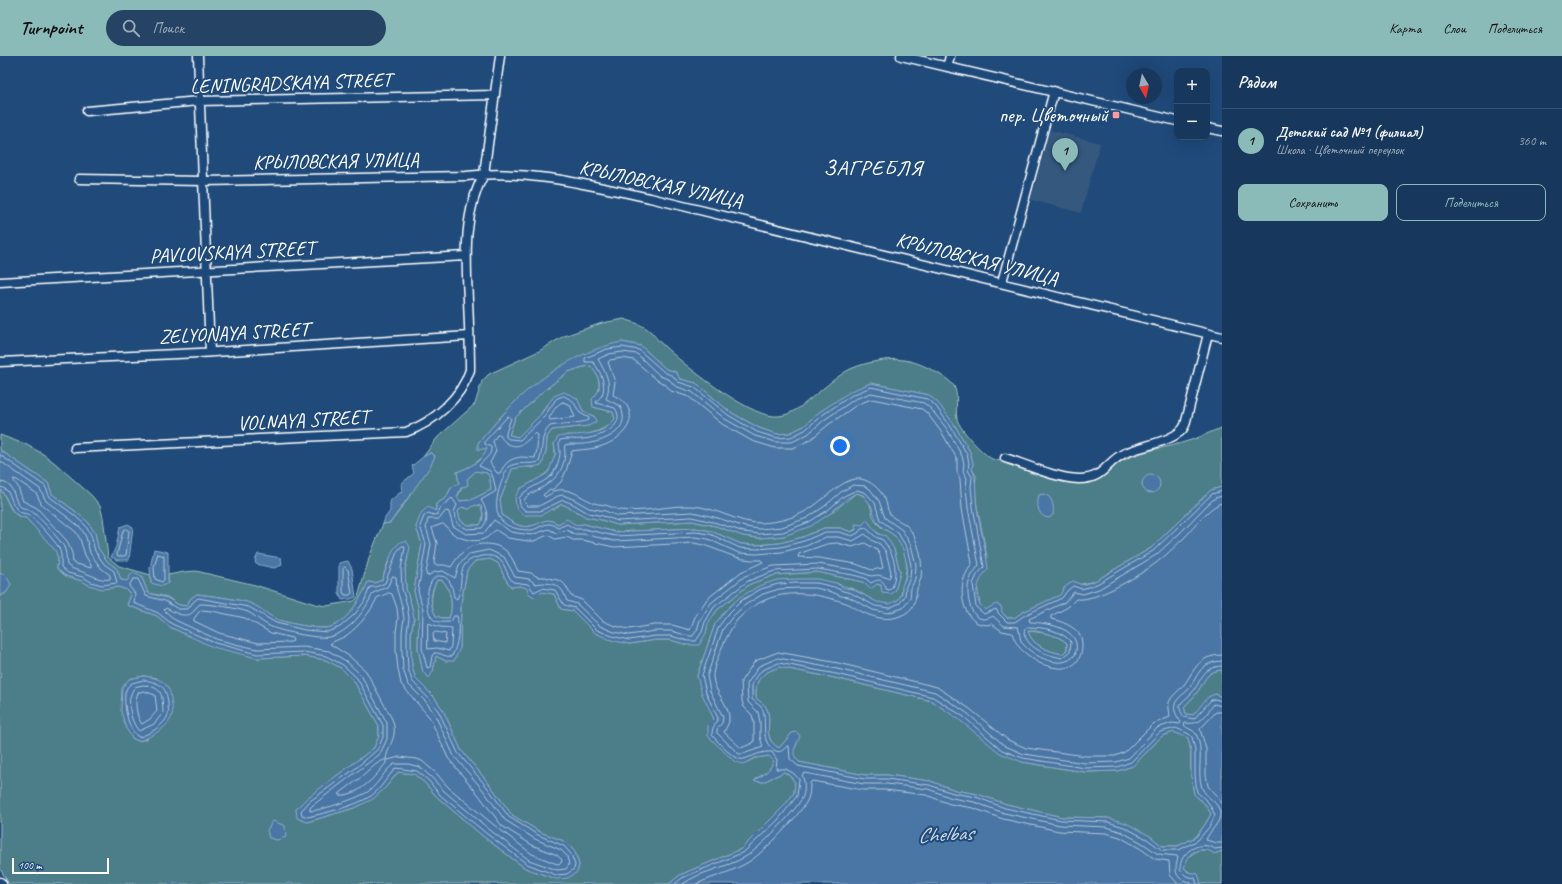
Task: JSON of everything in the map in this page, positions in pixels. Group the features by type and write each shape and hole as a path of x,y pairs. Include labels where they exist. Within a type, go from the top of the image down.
{"street":[{"path":"198,56 210,352"},
{"name":"VOLNAYA STREET","path":"76,448 406,432 427,423 439,413 456,396 466,382 470,370 466,256 472,206 477,187 484,174 496,95 500,56"},
{"path":"901,56 1174,120"},
{"path":"947,67 950,56"},
{"path":"1002,282 1054,91"},
{"name":"LENINGRADSKAYA STREET","path":"87,111 199,102 496,95"},
{"path":"1210,129 1222,132"},
{"name":"КРЫЛОВСКАЯ УЛИЦА","path":"79,179 203,181 466,176 508,173 538,177 578,183 650,198 1002,282 1222,337"},
{"name":"PAVLOVSKAYA STREET","path":"0,282 466,256"},
{"path":"1005,458 1059,476 1078,479 1092,478 1098,475 1114,459 1125,453 1170,438 1182,432 1208,334"},
{"name":"ZELYONAYA STREET","path":"0,362 210,352 469,336"}],"shaded area":[{"path":"1050,130 1100,143 1081,213 1031,200"}],"green space":[{"path":"624,319 642,326 651,332 685,364 716,388 748,407 774,416 784,415 793,411 840,375 857,366 890,359 897,359 918,364 941,375 950,381 954,386 956,394 957,419 959,424 977,447 988,456 992,459 1045,476 1067,481 1094,481 1099,479 1117,464 1130,457 1192,440 1222,428 1222,487 1211,490 1151,548 1095,581 1064,588 1061,595 1023,612 1014,618 1007,618 1002,612 985,611 980,606 977,585 987,557 977,507 975,487 976,476 972,469 973,463 970,452 954,424 929,395 870,383 818,413 804,426 790,433 777,434 759,428 730,412 696,383 680,379 676,372 666,369 641,346 622,342 533,386 505,412 478,443 488,448 480,460 457,472 459,483 451,488 446,498 436,504 436,512 416,527 422,544 414,591 419,610 418,648 423,672 433,671 436,656 446,661 460,648 461,603 467,570 475,561 490,559 498,563 511,587 520,586 554,594 561,609 573,611 595,633 629,644 656,640 671,640 687,645 706,633 708,624 717,610 750,584 775,575 817,572 863,582 871,589 877,584 895,591 900,572 894,549 871,526 862,525 851,532 840,528 824,528 803,537 780,543 757,545 741,544 711,531 695,528 615,532 584,524 576,525 567,520 558,524 547,520 527,527 515,524 508,520 502,515 500,500 512,469 523,466 534,468 546,451 547,437 552,430 588,426 595,417 583,411 577,399 546,405 541,414 518,437 509,435 515,418 542,392 568,372 591,366 599,381 599,391 593,407 613,412 615,419 609,426 598,431 582,436 567,435 554,444 554,461 551,467 541,477 520,489 554,510 562,504 586,517 617,525 692,521 716,526 743,536 759,538 784,536 831,513 856,493 862,495 869,502 877,523 893,534 903,548 906,557 906,571 899,599 891,604 880,603 858,591 836,583 715,624 697,676 714,719 743,764 755,758 769,756 774,761 770,769 755,780 763,782 784,772 795,782 794,793 785,805 741,849 680,875 669,884 9,884 0,869 0,596 6,593 4,574 0,574 0,489 12,511 20,517 26,518 56,550 58,558 57,569 66,576 89,585 109,588 118,587 127,590 131,595 127,605 157,616 170,627 187,635 257,658 304,656 326,660 341,668 354,681 379,726 379,736 374,748 323,786 307,822 354,808 386,787 398,772 414,774 426,784 437,797 484,837 525,868 577,872 579,865 575,852 566,842 540,832 512,815 490,785 461,750 443,710 434,697 416,679 412,668 411,651 411,632 414,618 406,589 405,569 408,557 388,562 382,580 375,583 368,582 357,603 346,617 333,626 326,628 309,627 278,620 252,604 225,598 197,594 190,599 187,606 179,605 167,597 148,593 141,576 127,581 121,580 117,569 107,561 98,548 95,533 76,512 52,494 48,483 0,450 0,435 27,445 43,454 92,496 100,506 103,517 108,557 119,566 151,575 151,583 168,583 168,575 196,571 255,585 315,604 326,606 354,601 358,597 370,555 383,524 390,523 403,506 435,456 430,453 423,457 437,438 475,404 482,381 489,374 539,351 564,336 602,323","holes":["144,676 157,678 147,739 138,741 132,738 129,679"]},
{"path":"476,471 487,473 490,478 491,490 471,500 460,501 457,497 467,479"},
{"path":"475,504 481,506 483,516 481,523 480,525 467,525 460,520 458,511 462,507 469,509"},
{"path":"437,580 442,580 448,588 451,598 451,614 449,618 436,616 432,607 432,594"},
{"path":"1027,631 1058,637 1067,643 1067,650 1062,654 1046,649 1037,644"},
{"path":"779,667 835,678 932,701 1022,762 1085,772 1117,771 1133,766 1162,736 1174,732 1188,738 1191,751 1191,776 1194,794 1205,804 1211,814 1196,837 1178,846 1162,846 1150,836 1108,818 1062,817 1006,804 977,794 955,790 930,781 887,775 865,775 799,762 794,757 793,751 797,744 792,733 779,748 770,739 769,719 766,707 756,698 758,681 760,678"},
{"path":"1222,670 1222,697 1215,694 1193,715 1186,714 1184,707 1198,691 1208,675"},
{"path":"1198,850 1210,850 1214,854 1222,851 1222,884 1199,884 1201,882 1184,868 1188,857"}],"water":[{"name":"Chelbas","path":"622,342 641,346 666,369 676,372 680,379 696,383 730,412 759,428 777,434 790,433 804,426 818,413 851,391 871,383 929,395 938,403 954,424 970,452 973,463 972,469 975,477 977,508 988,569 981,579 977,590 978,600 985,610 996,604 1001,606 1002,612 1007,618 1014,618 1023,612 1060,595 1064,588 1073,581 1082,585 1095,581 1151,548 1211,490 1222,487 1222,670 1208,675 1195,695 1184,707 1186,714 1193,715 1208,697 1215,694 1222,697 1222,851 1214,854 1207,850 1196,851 1187,858 1184,868 1188,872 1198,874 1201,883 669,884 680,875 741,849 785,805 794,793 795,782 784,772 763,782 754,781 761,777 770,768 774,761 769,756 755,758 743,764 735,762 708,736 708,725 714,719 702,694 697,676 715,624 726,610 740,597 759,586 777,580 817,579 836,583 844,588 852,589 877,602 889,604 898,600 902,594 902,586 906,577 907,565 903,549 895,536 877,522 871,505 863,495 856,493 846,499 831,513 811,526 784,536 759,538 743,536 716,526 692,521 617,525 586,517 562,504 541,515 523,515 516,507 515,497 520,489 548,473 556,453 554,444 558,437 589,434 603,430 615,419 613,412 593,407 592,399 598,391 599,383 597,375 591,366 568,372 542,392 515,418 509,435 518,437 541,414 554,396 564,392 577,398 583,411 595,417 596,422 588,426 552,430 547,437 546,451 542,465 512,469 500,500 502,515 505,518 523,527 535,525 547,520 558,524 567,519 576,525 584,524 615,532 695,528 711,531 741,544 757,545 780,543 803,537 824,528 840,528 851,532 856,530 855,524 862,525 867,520 878,534 886,536 894,549 900,572 895,591 891,594 882,593 881,585 877,584 871,589 863,582 817,572 775,575 750,584 717,610 708,624 706,633 699,645 687,645 671,640 656,640 629,644 611,640 595,633 573,611 561,609 554,594 542,592 536,598 529,594 527,588 520,586 511,587 498,563 490,559 475,561 467,570 461,603 460,648 454,661 446,661 436,656 433,671 429,678 423,672 418,648 419,610 414,591 422,544 416,527 421,513 428,507 436,511 436,504 446,498 451,488 459,483 457,472 483,457 487,448 478,450 478,443 504,413 526,391 564,364 598,348","holes":["476,471 487,473 490,478 491,490 471,500 460,501 457,497 461,488 468,485 467,479","475,505 481,506 483,516 480,525 467,525 460,520 458,511 462,507 469,509","437,580 442,580 448,588 451,598 451,614 449,618 436,616 434,612 431,598","1028,631 1036,631 1056,636 1067,643 1067,650 1062,654 1051,651 1041,647 1030,636","779,667 835,678 932,701 961,721 1000,753 1022,762 1085,772 1117,771 1133,766 1162,736 1174,732 1188,738 1191,751 1191,776 1194,794 1205,804 1211,814 1196,837 1178,846 1162,846 1150,836 1126,823 1108,818 1062,817 1006,804 977,794 955,790 930,781 887,775 865,775 799,762 794,755 794,750 800,736 797,732 792,733 779,748 773,744 770,739 769,719 766,707 756,698 758,681 768,672"]},
{"path":"0,450 48,483 52,494 88,522 95,533 98,548 107,561 117,569 121,580 127,581 132,573 141,576 148,593 167,598 179,605 187,606 190,599 197,594 217,597 252,604 278,620 302,626 326,628 333,626 346,617 357,603 368,582 375,583 382,580 393,550 400,542 406,541 410,547 405,569 406,589 414,618 411,632 411,651 412,668 416,679 434,697 443,710 461,750 490,785 512,815 540,832 566,842 575,852 579,865 577,872 568,878 556,879 525,868 484,837 437,797 426,784 414,774 398,772 386,787 373,799 354,808 307,822 297,818 296,809 307,798 374,748 379,736 379,726 354,681 341,668 326,660 304,656 257,658 213,647 170,627 157,616 127,605 131,595 127,590 118,587 102,589 66,576 57,569 58,558 55,550 26,518 16,514 13,511 0,489"},
{"path":"430,453 435,456 430,467 390,523 383,524 390,511 390,501 402,491 401,484 414,473 412,466"},
{"path":"1151,475 1157,478 1160,484 1157,490 1151,493 1145,490 1142,484 1145,478"},
{"path":"1044,494 1049,497 1053,505 1053,515 1049,518 1040,513 1038,506 1039,495"},
{"path":"128,524 133,527 129,560 117,560 111,557 116,547 120,527"},
{"path":"154,549 168,552 168,583 162,586 151,583 150,568"},
{"path":"258,554 281,558 282,565 274,568 256,564 255,561"},
{"path":"348,561 352,569 356,597 342,600 339,593 339,563"},
{"path":"0,574 4,574 7,577 11,585 6,593 0,596"},
{"path":"144,676 159,680 166,685 170,694 172,713 167,724 163,728 153,735 138,741 132,738 126,728 121,711 122,688 129,679"},
{"path":"273,821 285,826 286,837 277,840 269,838 267,830"}],"place":[{"name":"пер. Цветочный","path":"1116,115"},
{"name":"Детский сад №1 (филиал)","path":"1065,171"}],"district":[{"name":"ЗАГРЕБЛЯ","path":"873,168"}]}
